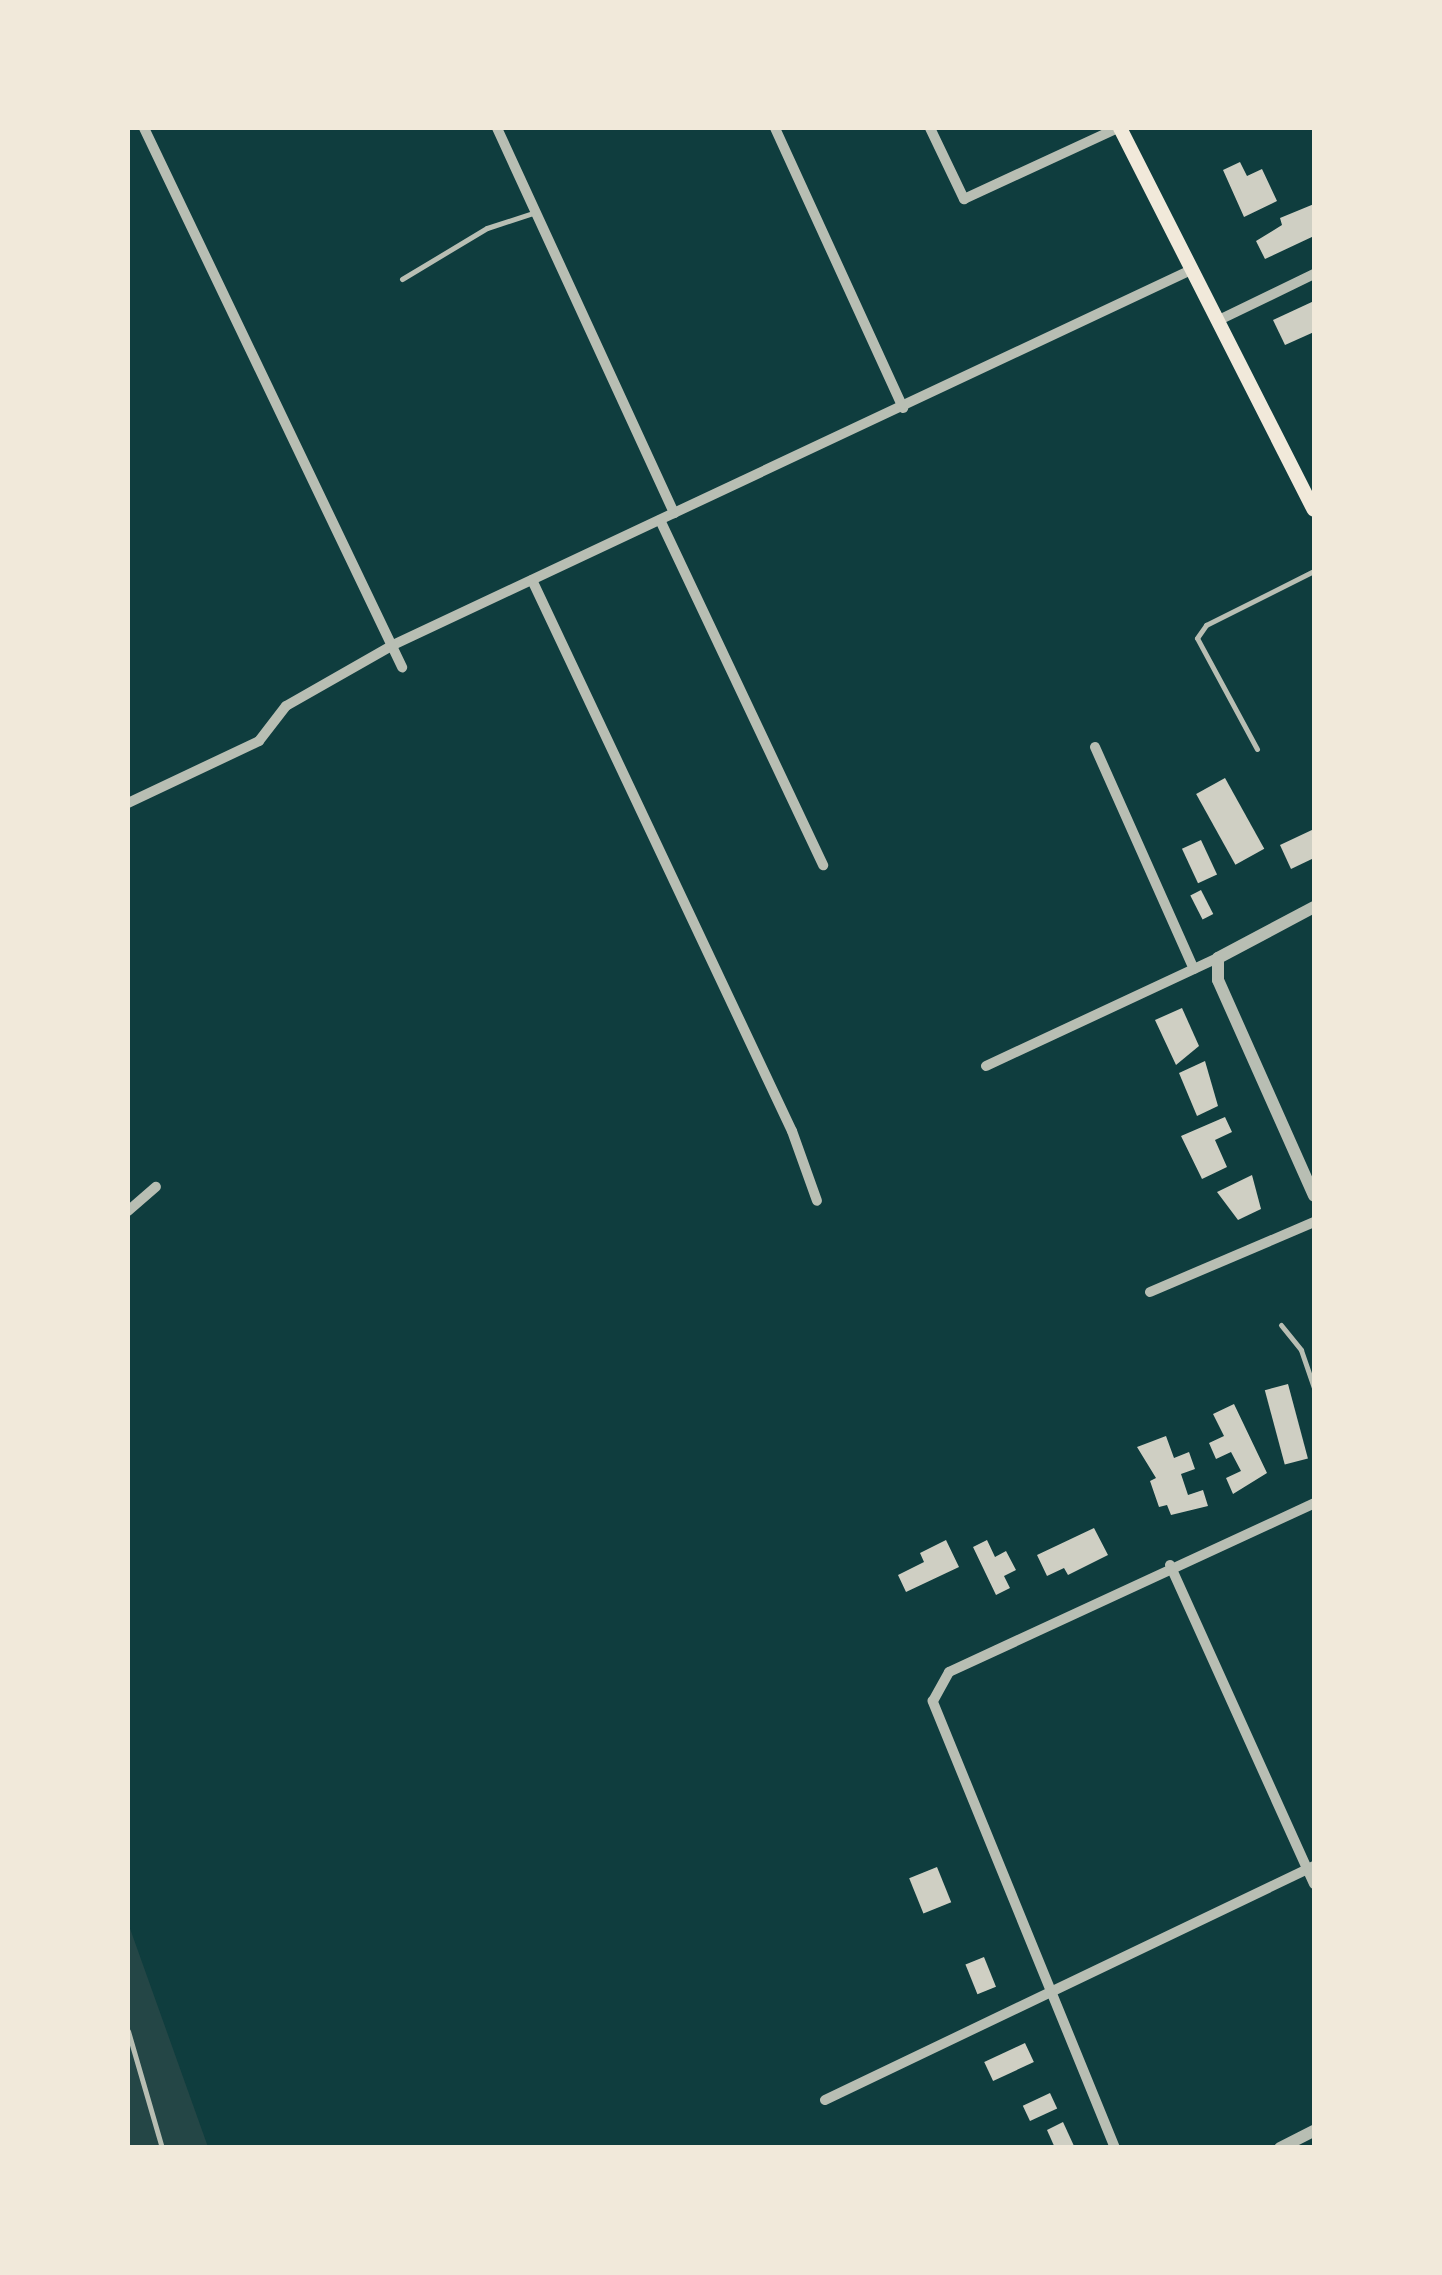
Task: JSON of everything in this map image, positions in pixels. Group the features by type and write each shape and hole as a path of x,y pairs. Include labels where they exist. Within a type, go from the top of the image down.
{"main road":[{"path":"1119,128 1314,510"}],"street":[{"path":"144,128 402,667"},
{"path":"497,128 674,513"},
{"path":"774,128 903,408"},
{"path":"930,128 964,198 1119,128"},
{"path":"128,804 259,740 286,706 394,646 1193,269"},
{"path":"1219,320 1314,274"},
{"path":"660,520 823,866"},
{"path":"532,580 792,1131 817,1201"},
{"path":"1095,746 1194,969"},
{"path":"986,1066 1218,958 1314,908"},
{"path":"1218,958 1218,980 1314,1196"},
{"path":"128,1211 156,1187"},
{"path":"1150,1292 1276,1233 1314,1222"},
{"path":"1116,2148 936,1720 933,1701 948,1672 1170,1566 1314,1503"},
{"path":"1170,1566 1311,1868 1314,1884"},
{"path":"825,2100 1311,1868"},
{"path":"1280,2148 1314,2131"}],"lane":[{"path":"402,279 487,228 536,212"},
{"path":"1257,749 1197,638 1206,625 1314,571"},
{"path":"1281,1325 1301,1350 1314,1387"},
{"path":"128,2031 162,2148"}],"shaded area":[{"path":"128,1923 208,2147 128,2147"}],"building":[{"path":"1240,162 1247,176 1262,169 1277,201 1244,217 1223,170"},
{"path":"1314,204 1314,236 1265,259 1256,241 1282,225 1280,218"},
{"path":"1314,301 1314,332 1285,345 1273,320"},
{"path":"1225,778 1264,849 1235,865 1196,794"},
{"path":"1314,829 1314,858 1291,869 1280,845"},
{"path":"1201,840 1217,874 1198,883 1182,849"},
{"path":"1201,890 1213,914 1203,920 1190,895"},
{"path":"1182,1008 1199,1046 1176,1065 1155,1020"},
{"path":"1205,1061 1218,1106 1197,1116 1179,1073"},
{"path":"1225,1117 1232,1132 1215,1140 1227,1167 1202,1179 1181,1136"},
{"path":"1252,1175 1261,1209 1238,1220 1217,1192"},
{"path":"1288,1384 1308,1458 1285,1465 1265,1390"},
{"path":"1234,1404 1267,1473 1233,1494 1226,1478 1241,1471 1231,1452 1216,1459 1209,1443 1224,1436 1213,1414"},
{"path":"1166,1436 1174,1458 1189,1452 1195,1469 1181,1474 1188,1495 1203,1490 1208,1506 1171,1515 1167,1505 1159,1507 1150,1481 1156,1478 1137,1447"},
{"path":"1094,1528 1108,1555 1068,1575 1064,1568 1047,1576 1037,1555"},
{"path":"946,1540 959,1567 906,1592 898,1575 924,1562 920,1553"},
{"path":"987,1540 995,1557 1006,1551 1016,1570 1004,1576 1010,1588 996,1595 973,1547"},
{"path":"937,1867 951,1902 923,1913 909,1878"},
{"path":"984,1957 996,1987 977,1994 965,1964"},
{"path":"1025,2043 1034,2062 993,2081 984,2062"},
{"path":"1050,2093 1057,2108 1030,2121 1023,2106"},
{"path":"1063,2122 1074,2146 1055,2148 1047,2130"}]}
